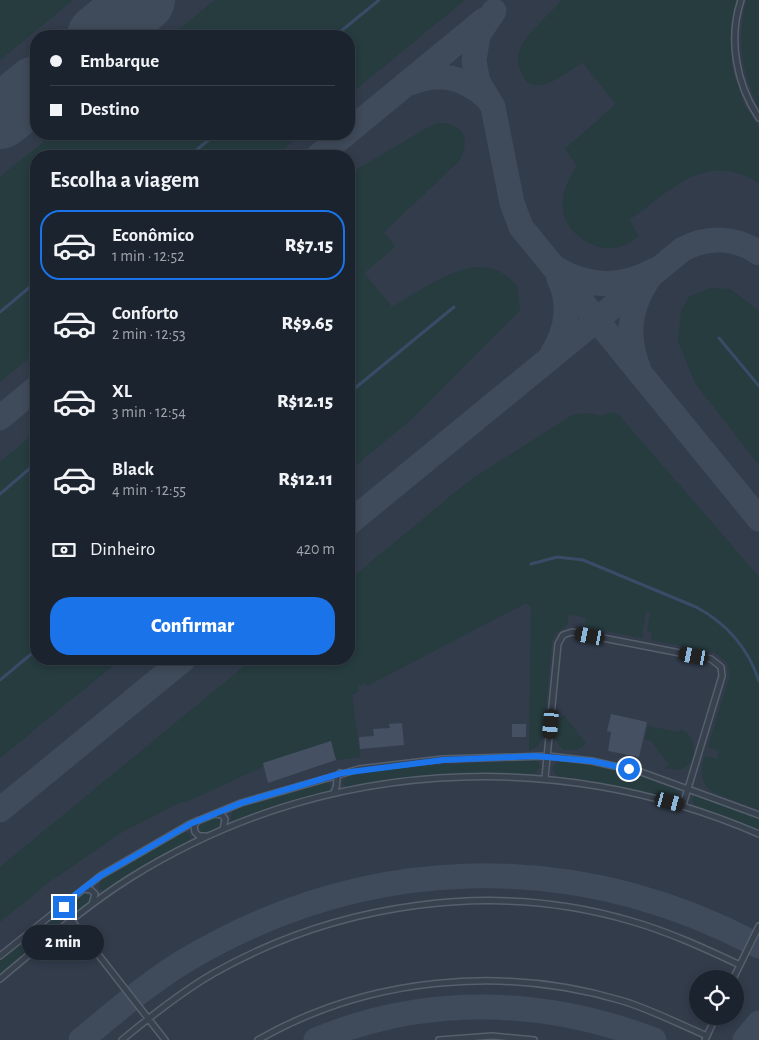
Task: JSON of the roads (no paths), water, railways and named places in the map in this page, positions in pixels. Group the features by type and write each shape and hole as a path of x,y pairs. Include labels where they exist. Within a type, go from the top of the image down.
{"lane":[{"path":"741,0 736,23 736,58 744,90 759,118"},
{"path":"545,778 558,644 563,635 572,632 712,659 721,667 722,676 683,805"},
{"path":"0,956 100,876 199,820 241,803 342,773 443,760 548,756 617,766 688,788 759,815"},
{"path":"331,794 336,790 338,776 342,773"},
{"path":"325,777 331,777 342,789 446,776 545,778 612,787 683,805 759,834"},
{"path":"0,979 92,904 136,874 205,836 274,810 348,789"},
{"path":"214,814 222,815 225,819 224,827 220,831"},
{"path":"199,820 194,826 195,832 199,836 205,836"},
{"path":"81,890 89,889 93,892 95,897 92,904"},
{"path":"67,901 64,910 150,1018 165,1040"},
{"path":"122,1040 212,974 288,938 374,912 441,903 494,901 584,910 630,921 674,935 740,965"},
{"path":"738,970 759,926"},
{"path":"258,1040 303,1018 363,997 422,985 469,981 522,982 579,990 625,1002 706,1038 712,1025"},
{"path":"439,1040 492,1036 534,1040"}],"waterway":[{"path":"342,30 379,0"},
{"path":"196,150 209,140"},
{"path":"0,312 30,287"},
{"path":"355,388 454,307"},
{"path":"719,338 759,386"},
{"path":"0,494 30,468"},
{"path":"531,564 557,557 583,560 696,607 718,621 735,638 749,658 759,681"},
{"path":"0,680 30,655"}]}
